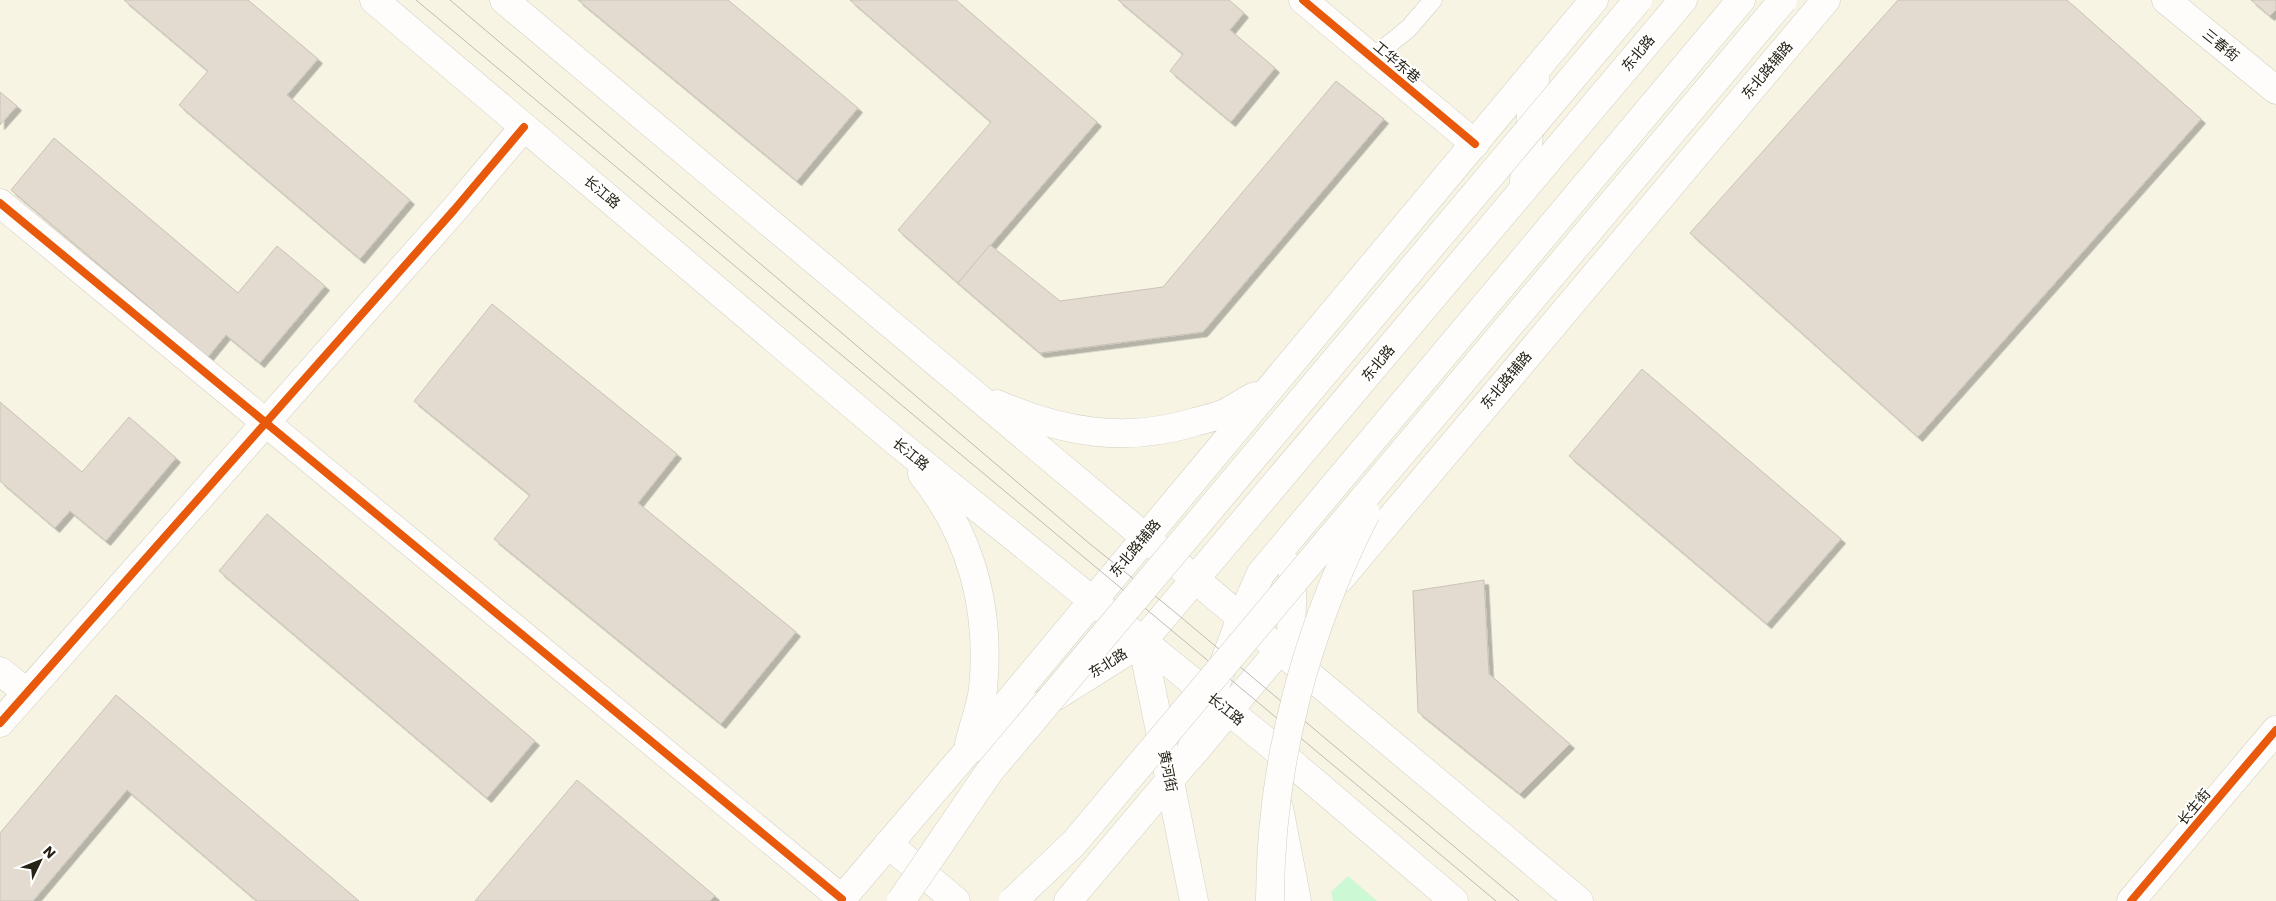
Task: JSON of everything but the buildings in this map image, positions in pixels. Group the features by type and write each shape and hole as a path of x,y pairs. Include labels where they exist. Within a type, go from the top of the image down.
{"main road":[{"name":"长江路","path":"374,0 894,440 1266,741 1454,901"},
{"path":"504,0 1241,618 1286,643 1579,901"},
{"name":"工华东巷","path":"1303,0 1474,144"},
{"name":"东北路辅路","path":"967,752 1594,0"},
{"name":"东北路","path":"901,901 990,772 1638,0"},
{"name":"东北路","path":"841,900 967,752 1142,642 1683,0"},
{"path":"1068,901 1187,760 1220,704 1241,618 1261,573 1293,532 1740,0"},
{"path":"1013,901 1074,843 1783,0"},
{"name":"东北路辅路","path":"1220,704 1255,679 1286,643 1826,0"},
{"name":"三春街","path":"2166,0 2276,90"},
{"path":"1523,190 1536,70"},
{"path":"0,723 454,210 524,127"},
{"path":"0,203 841,900"},
{"path":"972,392 1032,418 1072,429 1119,435 1169,430 1224,414 1273,385"},
{"path":"894,440 932,487 961,534 977,578 985,635 983,690 967,752"},
{"path":"1270,901 1270,852 1280,767 1299,685 1323,609 1350,545 1388,470"},
{"path":"1286,643 1293,532"},
{"name":"黄河街","path":"1142,642 1194,901"},
{"path":"0,671 26,692"},
{"path":"1255,679 1256,697 1297,901"},
{"name":"长生街","path":"2131,901 2276,730"},
{"path":"888,844 956,901"}],"lane":[{"path":"1372,58 1409,28 1433,0"}],"green space":[{"path":"1348,876 1377,901 1333,901 1331,892"}],"tram line":[{"path":"416,0 1496,901"},
{"path":"450,0 1090,544 1170,608 1519,901"}],"cycle path":[{"path":"1303,0 1475,144"},
{"path":"0,723 454,210 524,127"},
{"path":"0,203 842,899"},
{"path":"2131,901 2276,730"}]}
